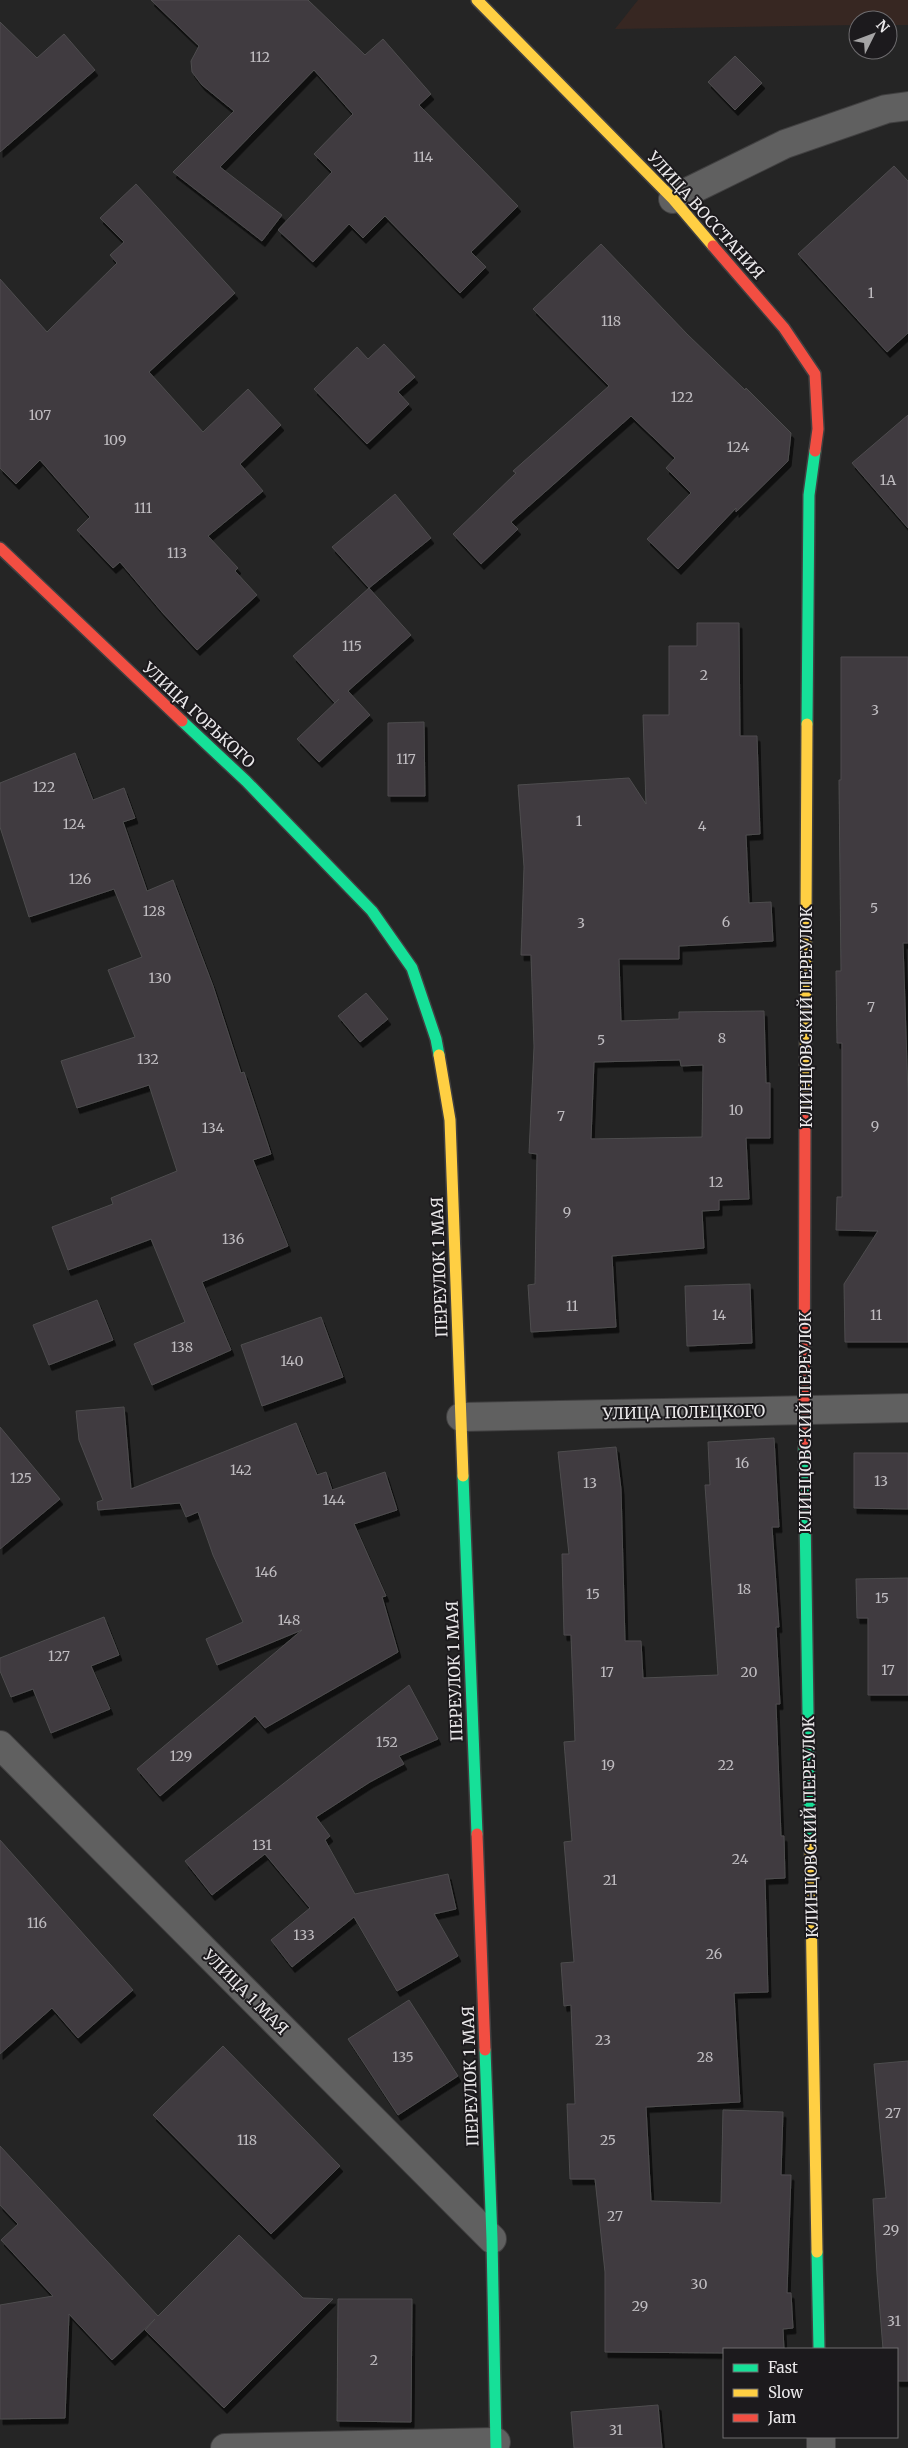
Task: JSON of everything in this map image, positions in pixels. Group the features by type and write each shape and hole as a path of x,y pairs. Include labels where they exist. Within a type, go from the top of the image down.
{"street":[{"name":"УЛИЦА ВОССТАНИЯ","path":"477,0 673,199 784,328 814,374 818,429 809,495"},
{"path":"673,199 785,144 886,109 908,106"},
{"name":"КЛИНЦОВСКИЙ ПЕРЕУЛОК","path":"809,495 803,1410 819,2348"},
{"name":"УЛИЦА ГОРЬКОГО","path":"0,548 246,781 372,911"},
{"name":"ПЕРЕУЛОК 1 МАЯ","path":"372,911 412,968 436,1039 450,1120 492,2239 496,2445"},
{"name":"УЛИЦА ПОЛЕЦКОГО","path":"461,1417 908,1408"},
{"name":"УЛИЦА 1 МАЯ","path":"0,1745 492,2239"},
{"path":"225,2448 496,2445"}],"shaded area":[{"path":"638,0 908,0 908,25 898,25 898,10 848,10 848,25 615,29"}],"building":[{"path":"151,0 308,0 365,55 383,39 431,94 419,105 518,206 471,252 486,267 460,293 385,216 363,238 349,224 313,262 278,230 332,172 314,154 353,114 314,70 220,167 282,215 262,241 173,172 234,111 202,85 192,72 191,61 199,46"},
{"path":"0,22 37,58 64,34 95,70 0,152"},
{"path":"735,56 762,83 735,110 708,82"},
{"path":"894,166 908,181 908,333 887,352 798,254"},
{"path":"136,184 235,293 149,372 203,432 248,389 281,425 240,464 263,491 208,536 238,568 235,571 257,595 197,650 120,562 113,568 77,530 90,517 40,460 16,484 0,468 0,279 47,332 117,263 110,255 124,242 100,218"},
{"path":"601,244 687,334 745,390 746,388 791,433 788,461 736,512 736,508 678,569 647,539 691,493 666,468 675,458 631,416 511,522 518,529 481,564 453,534 516,473 513,471 609,386 533,309"},
{"path":"384,344 415,377 398,392 409,404 367,444 314,389 357,347 368,359"},
{"path":"908,415 908,528 852,463"},
{"path":"395,494 431,538 369,588 332,547"},
{"path":"369,588 411,635 348,691 370,715 319,762 297,739 335,703 293,656"},
{"path":"697,623 739,623 740,736 757,736 760,834 746,835 749,903 771,902 773,941 679,946 679,959 619,959 621,1021 679,1019 679,1012 764,1011 766,1083 770,1083 770,1138 746,1138 749,1199 719,1200 719,1210 702,1211 704,1248 612,1256 616,1327 531,1332 528,1285 535,1284 537,1154 529,1153 534,1047 531,955 521,955 524,867 518,785 629,778 646,804 643,715 669,715 669,646 697,646","holes":["680,1060 681,1066 703,1065 702,1137 591,1139 594,1062"]},
{"path":"841,657 908,657 908,943 903,943 908,1094 908,1342 845,1342 844,1284 878,1231 836,1230 837,1197 842,1197 842,1043 837,1043 836,971 841,971 839,780 841,780"},
{"path":"424,722 425,796 388,796 388,723"},
{"path":"75,753 93,800 124,788 135,818 123,822 147,891 173,880 213,986 241,1073 244,1072 271,1154 253,1160 288,1246 202,1282 231,1350 152,1385 134,1344 185,1322 151,1239 68,1270 52,1227 113,1204 111,1198 177,1171 149,1085 77,1108 61,1061 135,1037 108,970 142,957 114,889 29,917 0,827 0,783"},
{"path":"366,993 388,1019 360,1042 338,1016"},
{"path":"750,1284 752,1343 687,1346 685,1286"},
{"path":"97,1300 113,1340 49,1365 33,1325"},
{"path":"321,1317 343,1377 262,1406 241,1345"},
{"path":"124,1407 131,1489 296,1423 317,1475 326,1472 332,1490 385,1472 397,1510 354,1524 386,1596 382,1597 398,1652 265,1728 255,1716 160,1796 137,1769 302,1630 217,1665 206,1639 243,1622 213,1555 198,1512 186,1517 180,1503 98,1510 97,1502 103,1500 79,1440 76,1411"},
{"path":"0,1427 60,1499 0,1549"},
{"path":"774,1438 779,1527 772,1527 779,1627 776,1627 780,1704 776,1704 781,1836 784,1836 785,1878 765,1879 768,1992 734,1993 740,2102 646,2107 651,2201 721,2203 723,2110 783,2112 781,2175 791,2175 787,2293 791,2293 793,2328 783,2329 784,2348 723,2348 723,2353 605,2352 605,2272 595,2179 570,2179 567,2104 575,2104 571,2005 564,2006 561,1963 574,1962 564,1842 572,1841 564,1742 575,1741 571,1635 564,1635 562,1554 569,1554 558,1452 616,1447 621,1489 625,1641 641,1641 643,1678 718,1675 705,1485 710,1485 708,1442"},
{"path":"854,1453 908,1453 908,1509 854,1508"},
{"path":"908,1578 908,1695 868,1695 868,1618 857,1618 856,1579"},
{"path":"104,1617 119,1655 91,1666 110,1709 51,1733 33,1689 11,1697 0,1671 0,1658"},
{"path":"409,1685 438,1739 399,1756 404,1764 370,1782 316,1817 330,1836 325,1840 355,1894 448,1874 456,1909 434,1914 458,1956 397,1991 354,1917 292,1967 271,1940 310,1908 265,1854 212,1895 185,1861"},
{"path":"0,1840 133,1990 78,2038 52,2008 0,2054"},
{"path":"409,2000 458,2076 398,2115 348,2039"},
{"path":"223,2046 340,2166 271,2234 153,2115"},
{"path":"908,2061 908,2381 898,2381 898,2348 883,2348 873,2199 886,2198 874,2064"},
{"path":"0,2146 158,2316 239,2235 303,2298 333,2299 224,2408 145,2330 155,2319 112,2360 69,2314 65,2418 0,2419 0,2305 53,2296 1,2240 18,2224 0,2205"},
{"path":"338,2299 412,2299 411,2422 337,2421"},
{"path":"658,2405 662,2448 574,2448 571,2412"}],"traffic: fast":[{"path":"807,724 809,495 815,451"},
{"path":"182,721 246,781 372,911 412,968 436,1039 439,1055"},
{"path":"804,1446 810,1846"},
{"path":"463,1476 477,1834"},
{"path":"485,2050 492,2239 496,2448"},
{"path":"817,2252 819,2348"}],"traffic: slow":[{"path":"477,0 673,199 713,246"},
{"path":"805,1119 807,724"},
{"path":"439,1055 450,1120 463,1476"},
{"path":"810,1846 817,2252"}],"traffic: jam":[{"path":"713,246 784,328 815,374 818,429 815,451"},
{"path":"0,548 182,721"},
{"path":"804,1446 805,1119"},
{"path":"477,1834 485,2050"}]}
